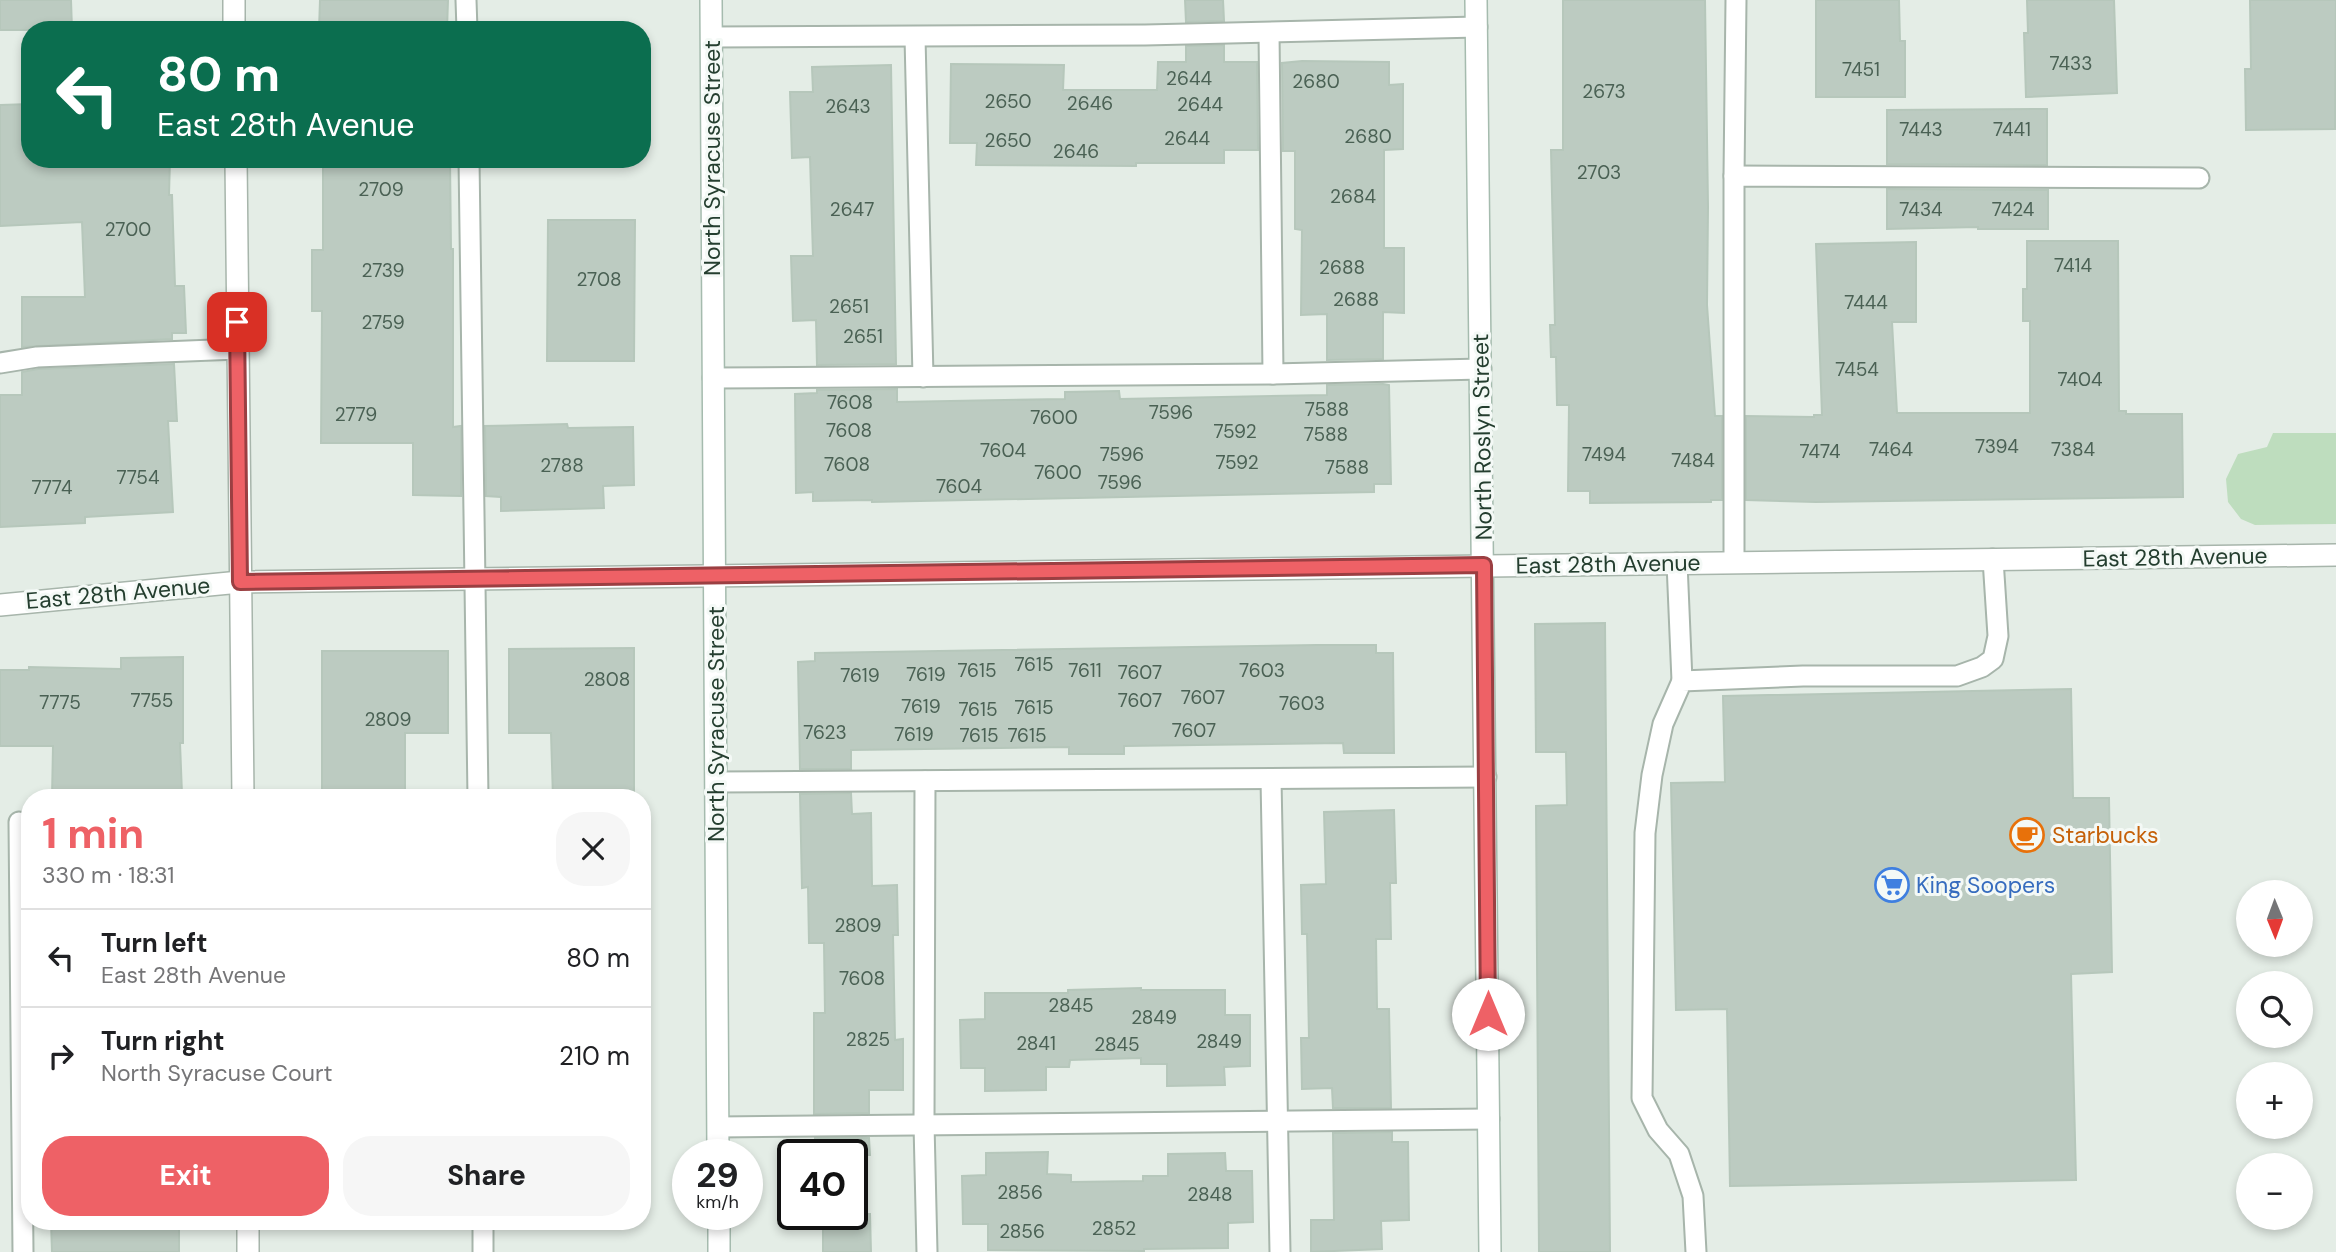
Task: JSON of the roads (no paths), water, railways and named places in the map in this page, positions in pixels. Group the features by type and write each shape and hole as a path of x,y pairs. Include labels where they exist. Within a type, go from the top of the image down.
{"street":[{"path":"234,0 234,21"},
{"name":"North Syracuse Street","path":"711,0 718,1139"},
{"name":"North Roslyn Street","path":"1476,0 1490,1252"},
{"path":"236,168 243,789"},
{"name":"East 28th Avenue","path":"0,605 240,582 2336,555"},
{"path":"248,1230 248,1252"},
{"path":"719,1230 719,1252"}],"lane":[{"path":"466,0 467,21"},
{"path":"1734,562 1736,0"},
{"path":"712,37 1269,33 1477,27"},
{"path":"1269,33 1273,374"},
{"path":"915,37 923,377"},
{"path":"469,168 478,789"},
{"path":"1734,176 2199,177"},
{"path":"0,363 37,357 238,349"},
{"path":"713,378 1273,374 1481,369"},
{"path":"1682,681 1803,676 1956,676 1982,667 1993,659 1998,636 1993,559"},
{"path":"1677,563 1682,681 1663,724 1652,775 1645,833 1642,1098 1658,1130 1679,1154 1693,1196 1696,1252"},
{"path":"717,782 1486,777"},
{"path":"1271,779 1280,1252"},
{"path":"925,781 927,1252"},
{"path":"16,823 21,1129"},
{"path":"718,1126 1489,1119"},
{"path":"23,1230 23,1252"},
{"path":"483,1230 484,1252"}],"place":[{"name":"Starbucks","path":"2027,835"},
{"name":"King Soopers","path":"1892,885"}]}
